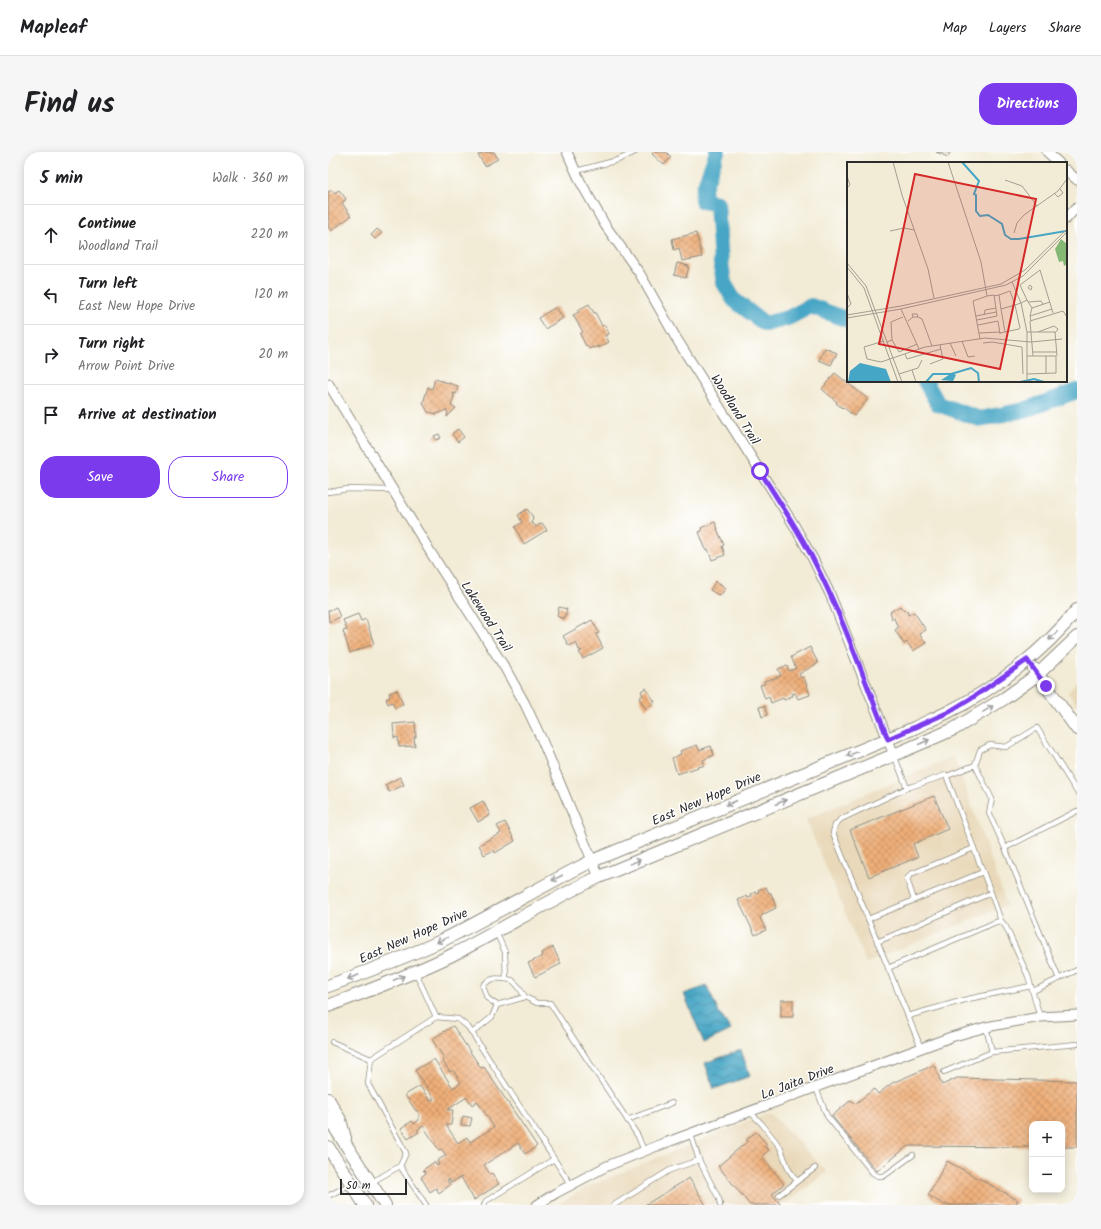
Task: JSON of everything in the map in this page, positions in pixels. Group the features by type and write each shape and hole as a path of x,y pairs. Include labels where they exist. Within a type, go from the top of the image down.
{"street":[{"name":"Woodland Trail","path":"567,152 606,225 640,274 676,338 794,525 813,559 830,594 894,755"},
{"path":"1047,152 1058,162"},
{"path":"1067,171 1077,180"},
{"path":"1067,218 1077,208"},
{"name":"Lakewood Trail","path":"328,383 392,490 505,668 525,704 542,740 599,877"},
{"name":"East New Hope Drive","path":"328,986 411,955 441,941 561,876 592,861 888,739 949,712 995,683 1027,660 1077,610"},
{"path":"328,1006 453,954 558,897 599,877 954,729 1005,698 1037,675 1077,636"},
{"path":"1027,660 1077,729"},
{"name":"La Jaita Drive","path":"537,1205 607,1166 951,1037 986,1027 1040,1017 1077,1015"},
{"path":"328,1099 340,1120 349,1150"},
{"path":"328,1117 385,1205"},
{"path":"328,1147 365,1205"}],"lane":[{"path":"576,171 618,160 635,152"},
{"path":"328,492 348,490 392,490"},
{"path":"1059,979 989,813 992,799 975,765 980,750 990,745 1006,747 1037,728 1077,792"},
{"path":"894,755 907,788"},
{"path":"921,1048 833,833 835,825 841,819 907,788 946,775 948,776 975,765"},
{"path":"948,776 1001,921 1006,927 1031,986 1040,1017"},
{"path":"1004,848 1077,811"},
{"path":"914,900 907,879 911,874 974,848"},
{"path":"868,919 983,872"},
{"path":"877,942 991,893"},
{"path":"888,968 1001,921"},
{"path":"496,932 504,952 506,979"},
{"path":"1033,992 1077,970"},
{"path":"415,971 436,1017"},
{"path":"496,1005 487,998 483,986 488,981 500,978 512,980 519,987 525,998"},
{"path":"908,1016 968,999 1031,986"},
{"path":"496,1005 525,998 537,1003 550,1003 638,1136 644,1151"},
{"path":"472,1033 492,1017 496,1005"},
{"path":"371,1059 436,1017 458,1019 468,1027 571,1185"},
{"path":"986,1027 992,1052"},
{"path":"332,1042 371,1059"},
{"path":"944,1072 992,1052 1077,1044"},
{"path":"371,1059 368,1084 406,1154 400,1166 371,1182"},
{"path":"816,1088 827,1116 873,1174 884,1176 913,1155"},
{"path":"627,1120 672,1103"},
{"path":"750,1112 762,1124 780,1147 789,1170 797,1181"},
{"path":"690,1135 699,1160 720,1205"},
{"path":"484,1205 486,1201 554,1159"},
{"path":"614,1205 670,1170 699,1160"},
{"path":"400,1166 426,1205"},
{"path":"779,1194 815,1168"},
{"path":"328,1196 351,1183"}],"shaded area":[{"path":"1077,681 1077,707 1068,692"},
{"path":"954,756 1007,905 866,963 806,819"},
{"path":"770,1112 827,1172 784,1205 558,1205 584,1188"}],"water":[{"path":"707,986 718,1011 731,1030 704,1043 684,994"},
{"path":"741,1050 750,1076 714,1089 705,1063"}],"building":[{"path":"484,152 494,152 498,159 485,166 478,155"},
{"path":"654,152 666,152 671,157 664,165 652,154"},
{"path":"936,152 950,152 948,157"},
{"path":"332,190 334,193 339,190 346,199 342,203 351,216 331,231 328,227 328,192"},
{"path":"377,229 382,233 375,239 371,235"},
{"path":"696,233 702,257 682,261 679,248 674,250 672,239"},
{"path":"677,263 689,266 686,278 674,275"},
{"path":"589,304 602,326 605,325 609,334 605,335 609,342 598,348 598,346 589,349 580,334 583,332 573,315 579,312 578,310"},
{"path":"556,307 563,318 545,329 538,318"},
{"path":"825,348 837,353 831,365 819,360"},
{"path":"835,373 868,399 854,416 836,403 837,402 822,389"},
{"path":"435,379 458,386 456,394 453,393 454,396 451,406 456,408 447,417 448,412 446,410 437,414 428,412 423,403 428,387 432,389"},
{"path":"458,429 464,437 458,442 452,434"},
{"path":"439,434 441,438 436,440 434,436"},
{"path":"527,509 533,517 531,522 532,524 533,523 536,527 542,523 547,530 524,544 515,527 522,522 518,515"},
{"path":"715,522 724,545 722,546 725,555 712,560 708,549 706,550 699,532 702,531 701,528"},
{"path":"716,581 726,588 720,596 710,590"},
{"path":"900,606 903,610 904,609 907,611 908,615 914,612 926,630 919,634 926,643 913,651 907,642 904,644 895,630 898,628 894,618 891,618 890,612"},
{"path":"336,607 340,617 329,622 328,611"},
{"path":"559,607 567,609 564,619 557,616"},
{"path":"358,614 361,621 366,619 374,644 350,653 343,631 347,630 343,620"},
{"path":"592,620 599,633 596,634 603,648 583,659 579,652 582,651 579,650 576,642 569,646 563,636"},
{"path":"810,647 818,663 799,674 801,678 804,677 810,695 798,699 795,693 792,694 793,696 788,697 789,698 784,700 783,698 771,703 769,697 765,699 760,685 765,684 764,681 781,676 778,669 787,666 789,671 796,668 791,657"},
{"path":"646,688 655,702 646,709 639,698 643,695 641,691"},
{"path":"397,690 403,704 395,708 392,702 388,704 386,699 390,697 389,693"},
{"path":"765,706 767,715 762,717 759,707"},
{"path":"415,722 415,746 399,747 398,737 394,738 393,724"},
{"path":"697,745 699,750 711,746 714,755 703,760 705,765 677,774 672,758 681,754 680,751"},
{"path":"400,777 404,785 389,792 385,785"},
{"path":"934,796 948,829 913,844 918,857 869,877 850,830"},
{"path":"483,801 490,815 478,822 470,808"},
{"path":"505,822 515,841 495,853 494,850 484,855 479,845 501,833 497,826"},
{"path":"766,887 769,893 771,893 776,908 762,915 760,918 766,930 755,935 738,900 747,896 748,898 752,896 751,894 759,892 758,890"},
{"path":"553,947 561,964 535,977 528,963 543,956 542,953"},
{"path":"781,1000 793,1000 793,1017 781,1017"},
{"path":"453,1026 481,1068 484,1067 537,1146 525,1154 518,1143 484,1165 490,1174 492,1173 499,1184 474,1200 461,1177 451,1183 449,1179 447,1180 450,1185 439,1193 436,1188 430,1192 421,1177 426,1173 423,1170 434,1162 437,1166 439,1165 437,1161 446,1155 441,1149 439,1150 423,1126 417,1130 419,1132 408,1139 401,1128 412,1121 414,1124 419,1120 418,1118 420,1116 405,1095 420,1086 430,1101 434,1099 415,1070 434,1059 453,1088 461,1083 453,1070 450,1072 442,1060 444,1058 432,1039","holes":["467,1097 472,1105 477,1101 494,1127 470,1142 467,1137 458,1143 446,1125 451,1125 453,1110 447,1110"]},
{"path":"934,1065 942,1085 957,1078 1077,1081 1077,1147 1065,1147 1065,1121 1029,1121 1029,1147 908,1146 877,1171 832,1116 851,1100 855,1104 874,1089 878,1094 892,1083"},
{"path":"463,1116 472,1118 470,1126 461,1125"},
{"path":"756,1132 767,1144 765,1146 769,1150 762,1156 784,1184 772,1194 781,1205 750,1205 718,1166 748,1141 746,1140"},
{"path":"947,1161 1018,1200 1015,1205 944,1205 928,1195"},
{"path":"689,1178 706,1205 645,1205"}],"waterway":[{"path":"717,152 704,188 702,201 717,203 721,263 724,283 734,300 765,324 788,318 811,306 847,320"},
{"path":"926,382 938,404 980,419 1024,410 1077,391"}],"route":[{"path":"760,471 794,525 830,594 888,739 949,712 1006,676 1027,660 1046,686"}]}
